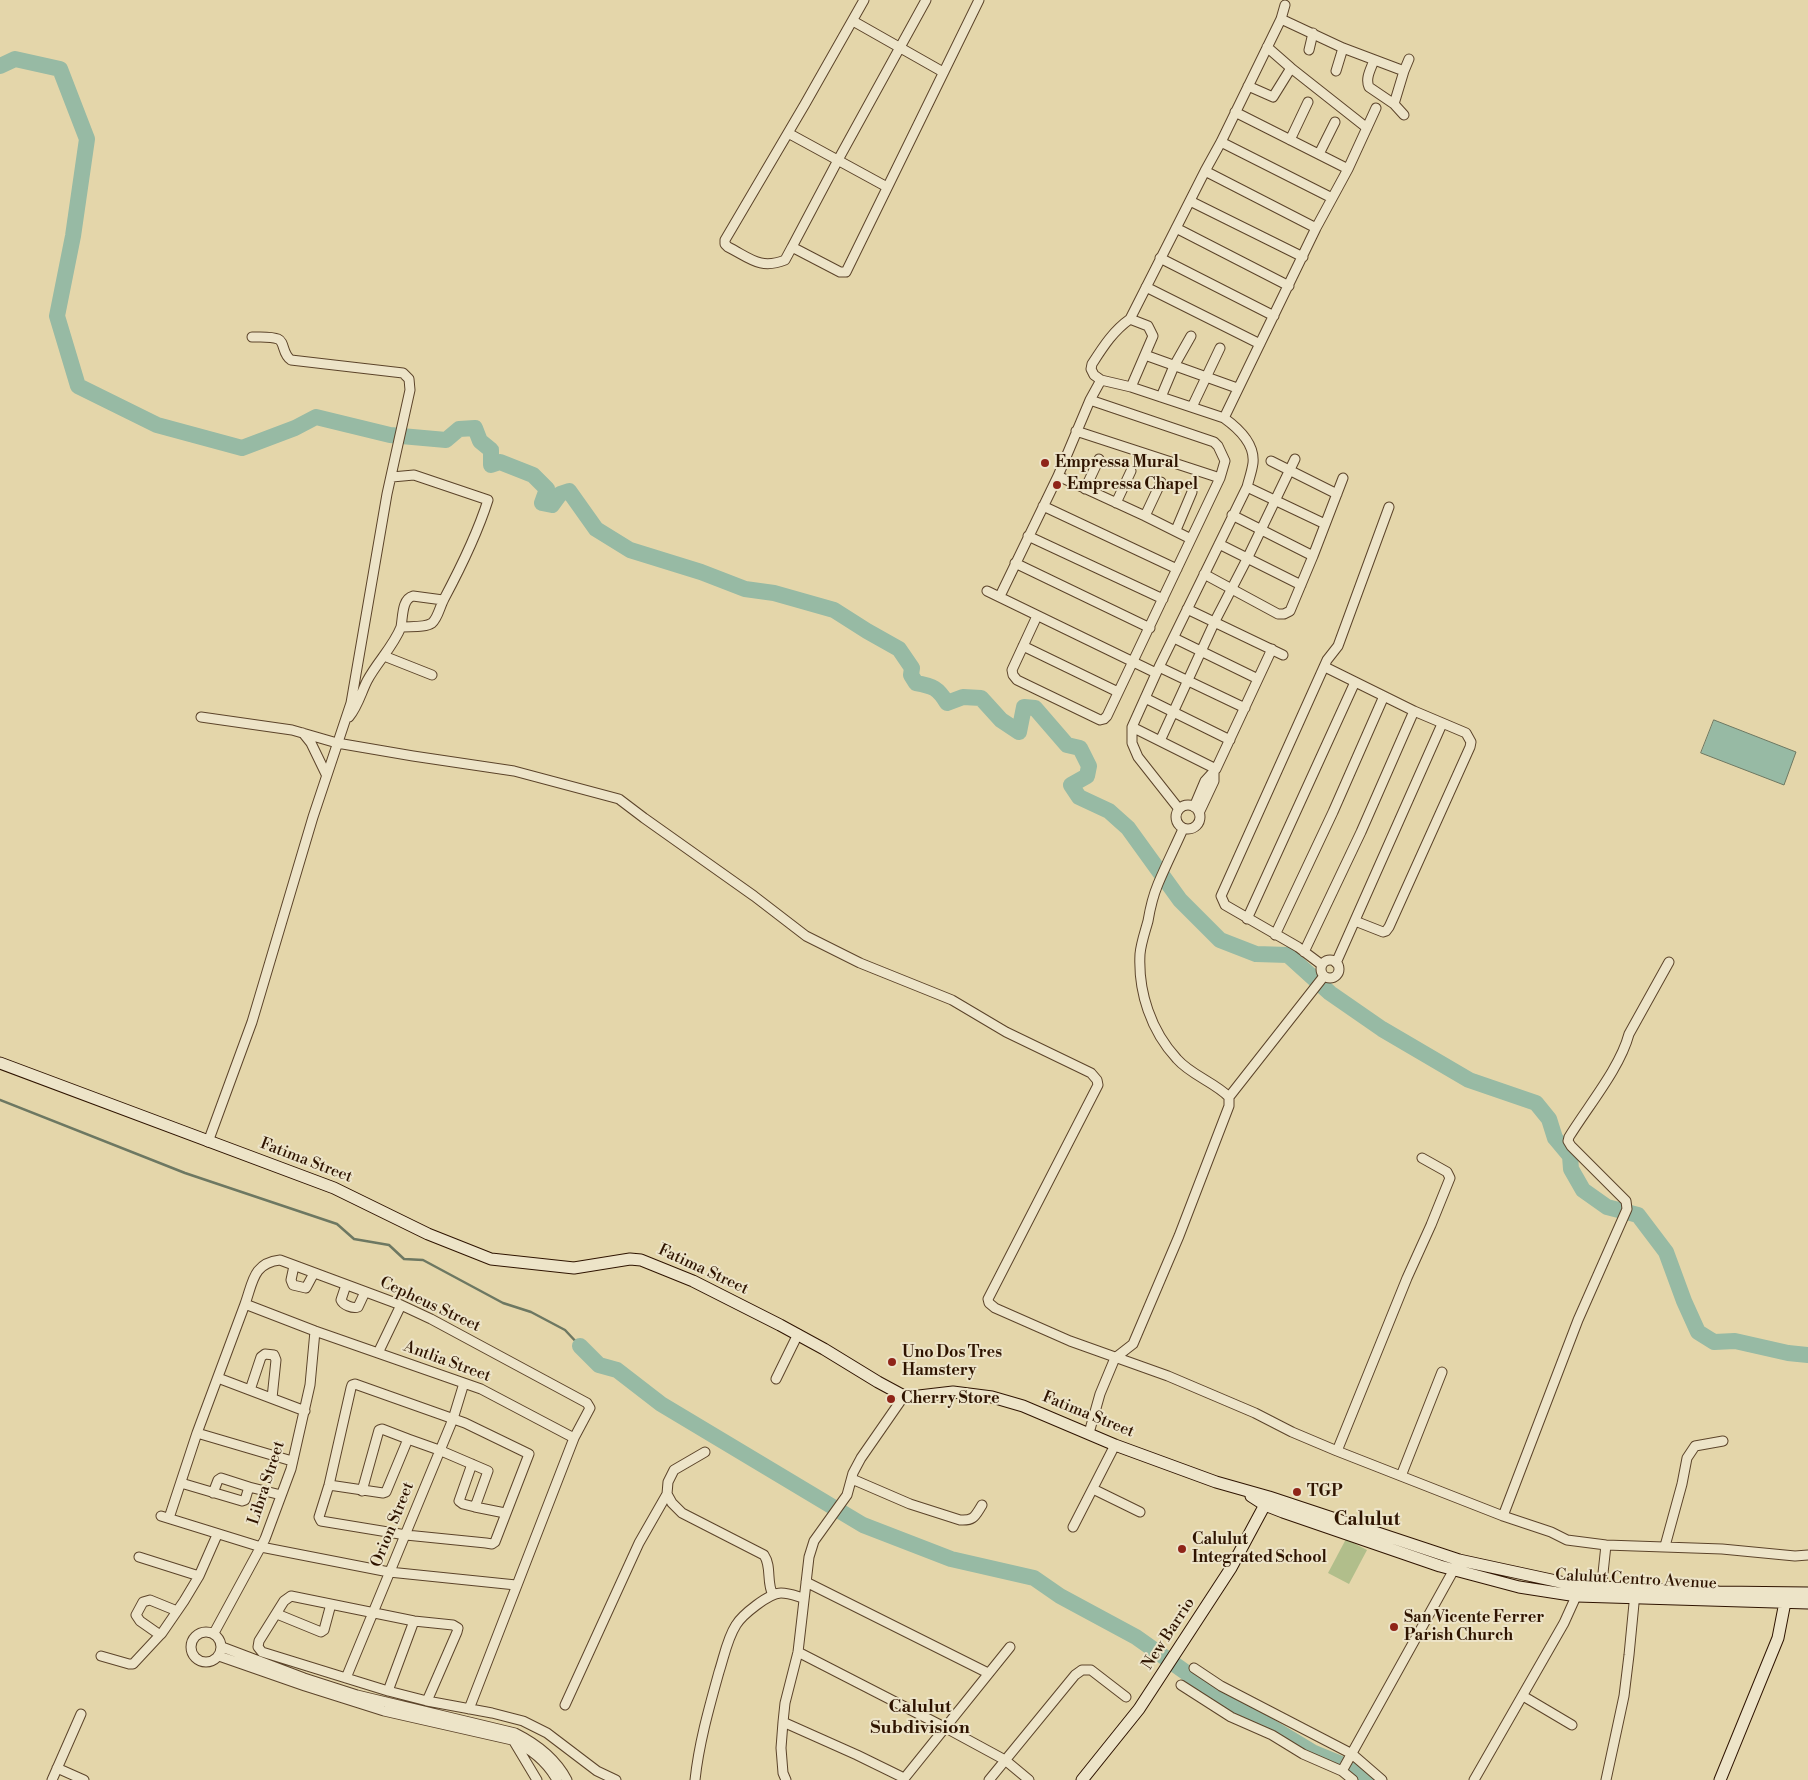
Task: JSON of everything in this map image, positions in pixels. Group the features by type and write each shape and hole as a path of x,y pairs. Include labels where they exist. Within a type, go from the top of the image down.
{"street":[{"path":"864,0 725,240 725,244 728,247 759,264 767,265 785,260 926,0"},
{"path":"792,247 840,272 846,272 979,0"},
{"path":"1179,808 1138,757 1132,743 1132,727 1157,670 1247,487 1253,461 1251,449 1243,435 1224,418 1131,387 1101,380 1094,375 1091,369 1092,364 1110,336 1130,320 1160,258 1221,142 1267,48 1285,5"},
{"path":"1280,19 1342,48 1404,71"},
{"path":"853,21 943,72"},
{"path":"1309,50 1313,33"},
{"path":"1267,48 1367,128"},
{"path":"1336,71 1342,48"},
{"path":"1394,104 1409,59"},
{"path":"1374,60 1367,80 1369,87 1394,104 1404,115"},
{"path":"1248,86 1273,97 1290,68"},
{"path":"1290,140 1308,102"},
{"path":"1224,418 1316,228 1348,169 1376,108"},
{"path":"1235,112 1348,169"},
{"path":"1319,154 1335,122"},
{"path":"788,133 887,187"},
{"path":"1221,142 1332,198"},
{"path":"1205,171 1316,228"},
{"path":"1190,201 1303,257"},
{"path":"1176,228 1289,286"},
{"path":"1160,258 1274,316"},
{"path":"1146,287 1260,344"},
{"path":"1130,320 1148,326 1153,336 1131,387"},
{"path":"1161,397 1174,366 1191,336"},
{"path":"208,1142 252,1022 326,774 351,704 366,612 410,390 409,380 403,373 291,360 283,352 281,342 278,339 252,337"},
{"path":"1192,407 1220,348"},
{"path":"1145,355 1238,388"},
{"path":"1000,596 1058,476 1076,431 1101,380"},
{"path":"1037,616 1012,670 1013,675 1017,680 1100,720 1104,719 1178,569 1220,478 1225,461 1214,442 1090,400"},
{"path":"1076,431 1220,478"},
{"path":"1085,489 1099,459"},
{"path":"1160,741 1215,621 1233,589 1295,459"},
{"path":"1271,461 1337,494"},
{"path":"1116,503 1131,471"},
{"path":"392,477 414,475 488,500 482,521 432,623 401,627"},
{"path":"1058,476 1176,530 1191,539"},
{"path":"1204,574 1278,614 1290,611 1343,478"},
{"path":"1145,516 1161,482"},
{"path":"1247,487 1325,524"},
{"path":"1176,530 1192,492"},
{"path":"1043,506 1178,569"},
{"path":"1322,964 1225,905 1221,896 1327,660 1338,646 1389,507"},
{"path":"1232,515 1313,556"},
{"path":"1028,536 1163,599"},
{"path":"1218,544 1301,586"},
{"path":"1015,563 1150,628"},
{"path":"987,591 1132,662 1188,682 1244,708"},
{"path":"345,722 354,710 366,682 393,644 401,627 406,600 413,596 443,600"},
{"path":"1187,609 1283,655"},
{"path":"1174,638 1258,680"},
{"path":"1023,646 1118,692"},
{"path":"1196,810 1186,805 1179,808 1176,812 1177,824 1183,829 1195,827 1199,821 1196,810 1214,781 1215,771 1272,649"},
{"path":"384,656 432,675"},
{"path":"1325,667 1414,711 1466,734 1471,742 1389,927 1386,931 1377,931 1355,921"},
{"path":"1247,918 1355,682"},
{"path":"1276,935 1384,696"},
{"path":"1146,698 1230,740"},
{"path":"1304,952 1414,711"},
{"path":"201,717 255,723 303,733 337,743 514,771 620,799 814,940 868,966 952,1000 1006,1032 1091,1073 1097,1080 1098,1086 988,1298 989,1303 995,1308 1036,1327 1177,1380 1337,1451 1503,1516 1551,1532 1567,1540 1606,1545 1665,1546 1795,1556 1808,1555"},
{"path":"1336,962 1442,724"},
{"path":"1132,727 1215,771"},
{"path":"303,733 311,743 326,774"},
{"path":"1183,829 1157,885 1140,952 1140,974 1149,1014 1154,1027 1164,1043 1178,1061 1222,1090 1229,1097"},
{"path":"1322,964 1330,960 1336,962 1340,968 1336,977 1330,979 1323,978"},
{"path":"1503,1516 1578,1320 1625,1213 1626,1201 1584,1160 1568,1141 1614,1066 1629,1034 1669,962"},
{"path":"1322,964 1323,978"},
{"path":"1089,1433 1100,1394 1115,1358 1133,1344 1183,1227 1229,1106 1229,1097 1323,978"},
{"name":"Fatima Street","path":"0,1063 334,1188 428,1234 492,1259 574,1268 630,1259 641,1260 693,1281 798,1334 904,1396 953,1392 992,1397 1023,1406 1115,1445 1267,1501"},
{"path":"1337,1451 1450,1178 1447,1172 1422,1158"},
{"name":"Cepheus Street","path":"245,1304 256,1270 261,1265 270,1261 280,1260 401,1305 431,1319 590,1405 574,1438"},
{"path":"294,1266 291,1280 293,1285 306,1288 314,1273"},
{"path":"346,1285 341,1300 344,1304 355,1308 358,1307 365,1292"},
{"path":"245,1304 181,1483 165,1517 261,1548 389,1572 516,1585"},
{"name":"Antlia Street","path":"245,1304 315,1331 488,1392 574,1438"},
{"path":"378,1353 401,1305"},
{"name":"Libra Street","path":"214,1633 261,1548 281,1495 305,1411 310,1384 315,1331"},
{"path":"776,1379 798,1334"},
{"path":"250,1390 261,1357 264,1354 274,1355 276,1360 272,1398"},
{"path":"1401,1476 1442,1372"},
{"path":"218,1378 305,1411"},
{"name":"Orion Street","path":"346,1678 375,1612 389,1572 453,1419 464,1383"},
{"path":"355,1384 453,1419 483,1431 529,1454 495,1542 492,1544 406,1535 321,1521 319,1517 329,1485 352,1385 355,1384"},
{"path":"786,1780 783,1773 782,1756 783,1722 785,1703 798,1652 809,1557 814,1541 831,1519 850,1488 852,1474 861,1458 904,1396"},
{"path":"362,1490 379,1430 382,1429 486,1470 488,1473 475,1507"},
{"path":"198,1433 292,1461"},
{"path":"469,1709 574,1438"},
{"path":"329,1485 386,1492 408,1439"},
{"path":"1665,1546 1687,1458 1694,1446 1723,1441"},
{"path":"1073,1527 1115,1445"},
{"path":"565,1705 639,1543 667,1494 668,1482 674,1470 705,1452"},
{"path":"472,1464 459,1501 463,1504 505,1513"},
{"path":"213,1493 218,1480 221,1478 281,1495"},
{"path":"852,1479 910,1504 960,1520 968,1521 974,1518 982,1506"},
{"path":"181,1483 244,1501 249,1487"},
{"path":"1094,1489 1140,1512"},
{"path":"667,1494 682,1513 764,1555 767,1561 768,1581 773,1594"},
{"name":"Calulut Centro Avenue","path":"1267,1501 1519,1587 1634,1594 1786,1598 1808,1603"},
{"name":"New Barrio","path":"1082,1780 1139,1710 1231,1568 1267,1501"},
{"path":"101,1656 133,1664 160,1635 177,1611 199,1576 217,1535"},
{"path":"1601,1592 1606,1545"},
{"path":"139,1557 199,1576"},
{"path":"1343,1770 1404,1656 1456,1565"},
{"path":"806,1582 988,1673"},
{"path":"1474,1780 1523,1696 1578,1591"},
{"name":"Calulut Centro Avenue","path":"1786,1598 1808,1593"},
{"path":"695,1780 705,1721 732,1633 740,1620 750,1610 773,1594 790,1594 803,1598"},
{"path":"1606,1780 1624,1696 1634,1594"},
{"path":"427,1701 458,1628 454,1625 414,1620 291,1596 284,1600 259,1641 258,1648 262,1652 388,1691 427,1701 502,1715 535,1726 559,1740 598,1775 616,1780"},
{"path":"1720,1780 1778,1638 1786,1598"},
{"path":"160,1635 136,1617 143,1602 150,1600 177,1611"},
{"path":"277,1614 321,1632 324,1630 332,1604"},
{"path":"388,1691 414,1620"},
{"path":"204,1632 214,1633 221,1641 221,1651 211,1662 206,1663 197,1660 191,1651 192,1641 204,1632"},
{"path":"783,1722 857,1755 903,1779 1010,1647"},
{"path":"221,1651 384,1711 514,1736 558,1778"},
{"path":"798,1652 1005,1760 1029,1780"},
{"path":"1194,1668 1221,1686 1351,1756 1382,1780"},
{"path":"989,1780 1074,1675 1082,1670 1091,1670 1126,1697"},
{"path":"1181,1685 1231,1717 1272,1735 1303,1754 1343,1770 1354,1780"},
{"path":"1523,1696 1572,1725"},
{"path":"52,1780 81,1714"},
{"path":"514,1736 537,1780"},
{"path":"57,1768 84,1780"}],"shaded area":[{"path":"1714,720 1796,752 1784,785 1701,753"},
{"path":"1346,1539 1367,1550 1349,1584 1328,1573"}],"waterway":[{"path":"0,66 15,59 60,69 87,139 73,236 57,316 78,386 157,425 242,448 295,428 316,417 390,435 446,440 459,429 475,428 480,441 491,450 491,465 500,462 533,475 547,489 542,503 552,505 560,494 569,491 596,529 630,550 701,572 745,589 774,593 834,610 899,649 912,668 911,675 916,683 934,688 947,703 963,697 981,698 1001,720 1019,732 1024,707 1035,708 1067,745 1080,748 1089,766 1087,776 1071,785 1079,797 1109,811 1128,828 1180,900 1220,940 1256,954 1288,955 1330,993 1382,1029 1469,1080 1536,1103 1549,1119 1555,1138 1570,1156 1571,1169 1583,1190 1607,1207 1638,1215 1666,1252 1698,1332 1714,1342 1735,1341 1788,1353 1808,1355"},
{"path":"0,1100 185,1173 337,1224 354,1239 389,1245 404,1259 423,1260 503,1303 531,1312 565,1330 580,1346"},
{"path":"580,1346 599,1365 617,1370 661,1404 863,1525 951,1559 1034,1578 1060,1596 1136,1637 1215,1693 1314,1753 1358,1771 1371,1780"}],"place":[{"name":"Empressa Mural","path":"1045,463"},
{"name":"Empressa Chapel","path":"1057,485"},
{"name":"Uno Dos Tres Hamstery","path":"892,1362"},
{"name":"Cherry Store","path":"891,1399"},
{"name":"TGP","path":"1297,1492"},
{"name":"Calulut Integrated School","path":"1182,1549"},
{"name":"San Vicente Ferrer Parish Church","path":"1394,1627"}],"district":[{"name":"Calulut","path":"1367,1520"},
{"name":"Calulut Subdivision","path":"920,1718"}]}
